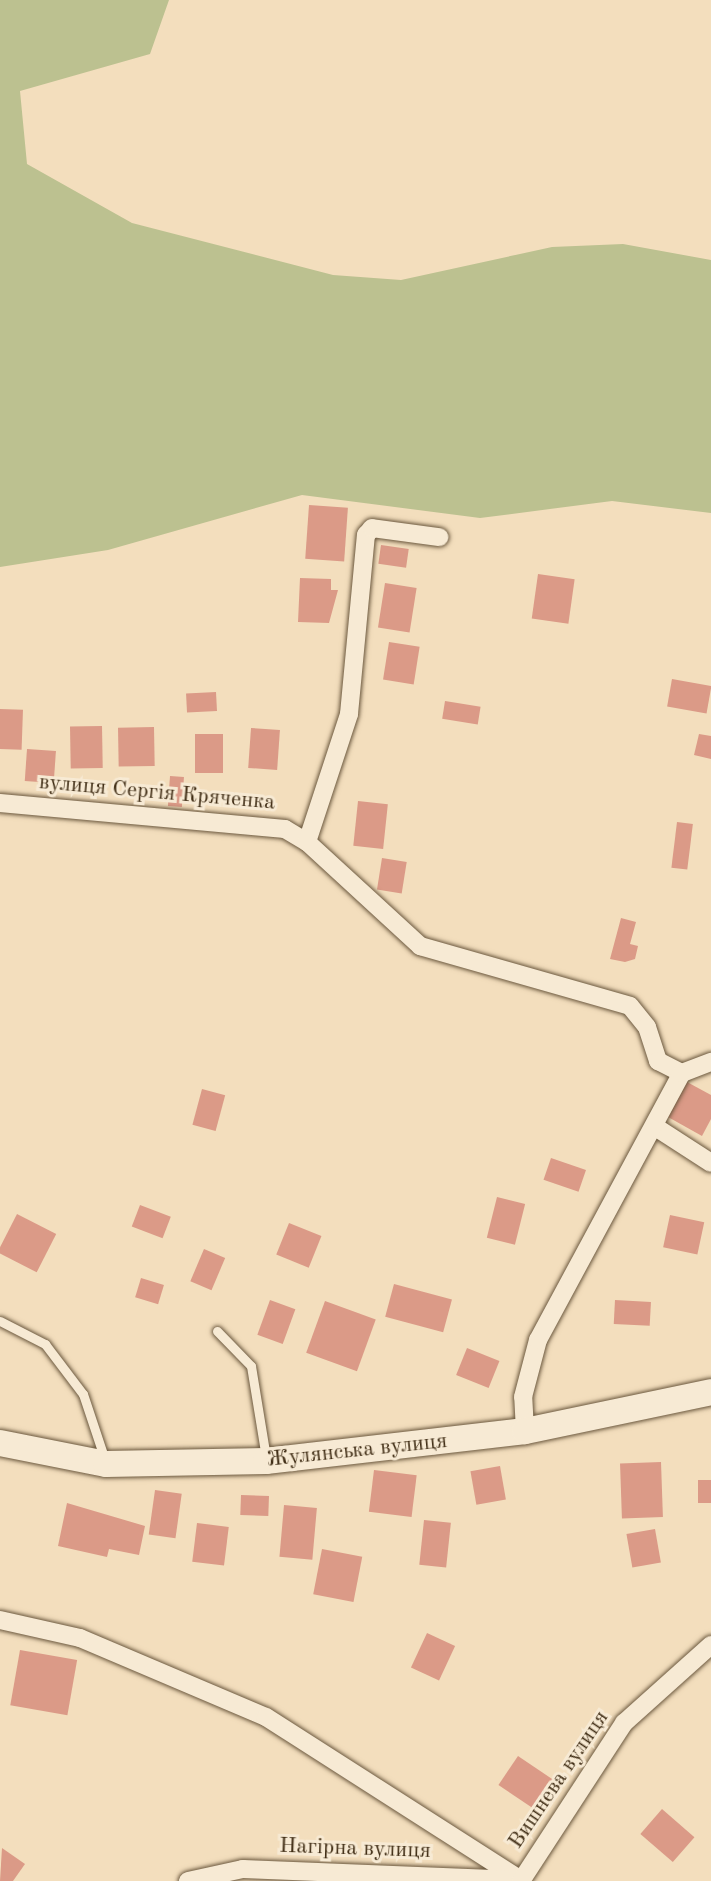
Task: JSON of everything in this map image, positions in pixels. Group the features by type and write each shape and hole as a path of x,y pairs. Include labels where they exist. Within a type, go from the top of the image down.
{"street":[{"path":"307,842 349,714 366,535 372,528 439,537"},
{"name":"вулиця Сергія Кряченка","path":"0,803 263,825 307,842 420,946 630,1006 647,1027 658,1061 682,1073"},
{"path":"525,1431 523,1397 538,1340 657,1128 682,1073 711,1062"},
{"path":"657,1128 711,1163"},
{"name":"Жулянська вулиця","path":"0,1443 106,1464 266,1461 525,1431 711,1392"},
{"name":"Вишнева вулиця","path":"0,1620 80,1638 266,1717 521,1880 624,1723 711,1645"},
{"name":"Нагірна вулиця","path":"188,1881 243,1869 521,1880"}],"lane":[{"path":"0,1321 45,1344 83,1394 106,1464"},
{"path":"217,1331 251,1366 266,1461"}],"green space":[{"path":"0,0 169,0 150,54 20,91 27,164 132,223 333,275 401,280 552,247 623,244 711,260 711,513 612,501 480,518 302,495 108,550 0,567"}],"building":[{"path":"309,505 348,508 344,562 305,559"},
{"path":"381,545 409,549 406,568 378,564"},
{"path":"538,574 575,579 568,624 532,619"},
{"path":"300,578 331,579 331,590 338,590 329,623 298,622"},
{"path":"385,583 417,588 410,632 378,627"},
{"path":"389,642 420,647 414,684 383,680"},
{"path":"672,679 711,686 707,714 667,707"},
{"path":"216,692 217,711 187,713 186,694"},
{"path":"445,701 481,707 478,724 442,719"},
{"path":"0,709 23,710 22,750 0,749"},
{"path":"102,726 103,768 71,769 70,727"},
{"path":"154,727 155,766 119,767 118,728"},
{"path":"251,728 280,730 277,770 248,768"},
{"path":"195,734 223,734 223,773 195,773"},
{"path":"699,734 711,736 711,759 694,755"},
{"path":"27,749 56,751 54,783 25,781"},
{"path":"170,776 184,777 182,807 168,806"},
{"path":"358,801 388,804 383,849 353,846"},
{"path":"677,822 693,824 687,870 671,868"},
{"path":"382,858 407,862 402,894 377,890"},
{"path":"621,918 636,922 630,944 638,946 635,959 625,962 610,959"},
{"path":"687,1082 711,1095 711,1119 702,1136 668,1117"},
{"path":"202,1089 225,1095 216,1131 192,1125"},
{"path":"551,1158 586,1170 578,1192 544,1180"},
{"path":"497,1197 525,1204 515,1245 487,1238"},
{"path":"140,1205 171,1217 163,1238 132,1226"},
{"path":"17,1214 56,1234 37,1272 0,1254 0,1247"},
{"path":"670,1215 704,1222 697,1255 663,1247"},
{"path":"289,1223 321,1236 309,1268 276,1255"},
{"path":"204,1249 225,1258 211,1290 190,1281"},
{"path":"141,1278 164,1285 158,1304 135,1297"},
{"path":"394,1284 452,1300 443,1332 385,1317"},
{"path":"270,1300 295,1309 283,1344 257,1335"},
{"path":"615,1300 651,1302 650,1326 614,1324"},
{"path":"325,1301 376,1319 357,1371 306,1353"},
{"path":"467,1348 499,1361 489,1388 456,1375"},
{"path":"661,1462 663,1517 622,1518 620,1463"},
{"path":"500,1466 506,1499 476,1505 470,1471"},
{"path":"374,1470 417,1475 412,1517 369,1512"},
{"path":"698,1480 711,1480 711,1503 698,1503"},
{"path":"155,1490 182,1494 175,1538 149,1535"},
{"path":"241,1495 269,1496 268,1516 240,1515"},
{"path":"67,1503 145,1526 139,1555 109,1549 107,1557 58,1546"},
{"path":"284,1505 317,1508 312,1560 279,1557"},
{"path":"424,1520 451,1523 446,1568 419,1565"},
{"path":"197,1523 229,1527 224,1566 192,1562"},
{"path":"655,1529 661,1562 632,1568 626,1534"},
{"path":"322,1549 362,1557 353,1602 313,1594"},
{"path":"427,1633 455,1646 439,1681 411,1667"},
{"path":"20,1650 77,1660 67,1715 10,1705"},
{"path":"518,1756 561,1785 542,1814 498,1785"},
{"path":"662,1809 694,1837 673,1862 640,1834"},
{"path":"2,1848 25,1864 13,1881 0,1881"}]}
